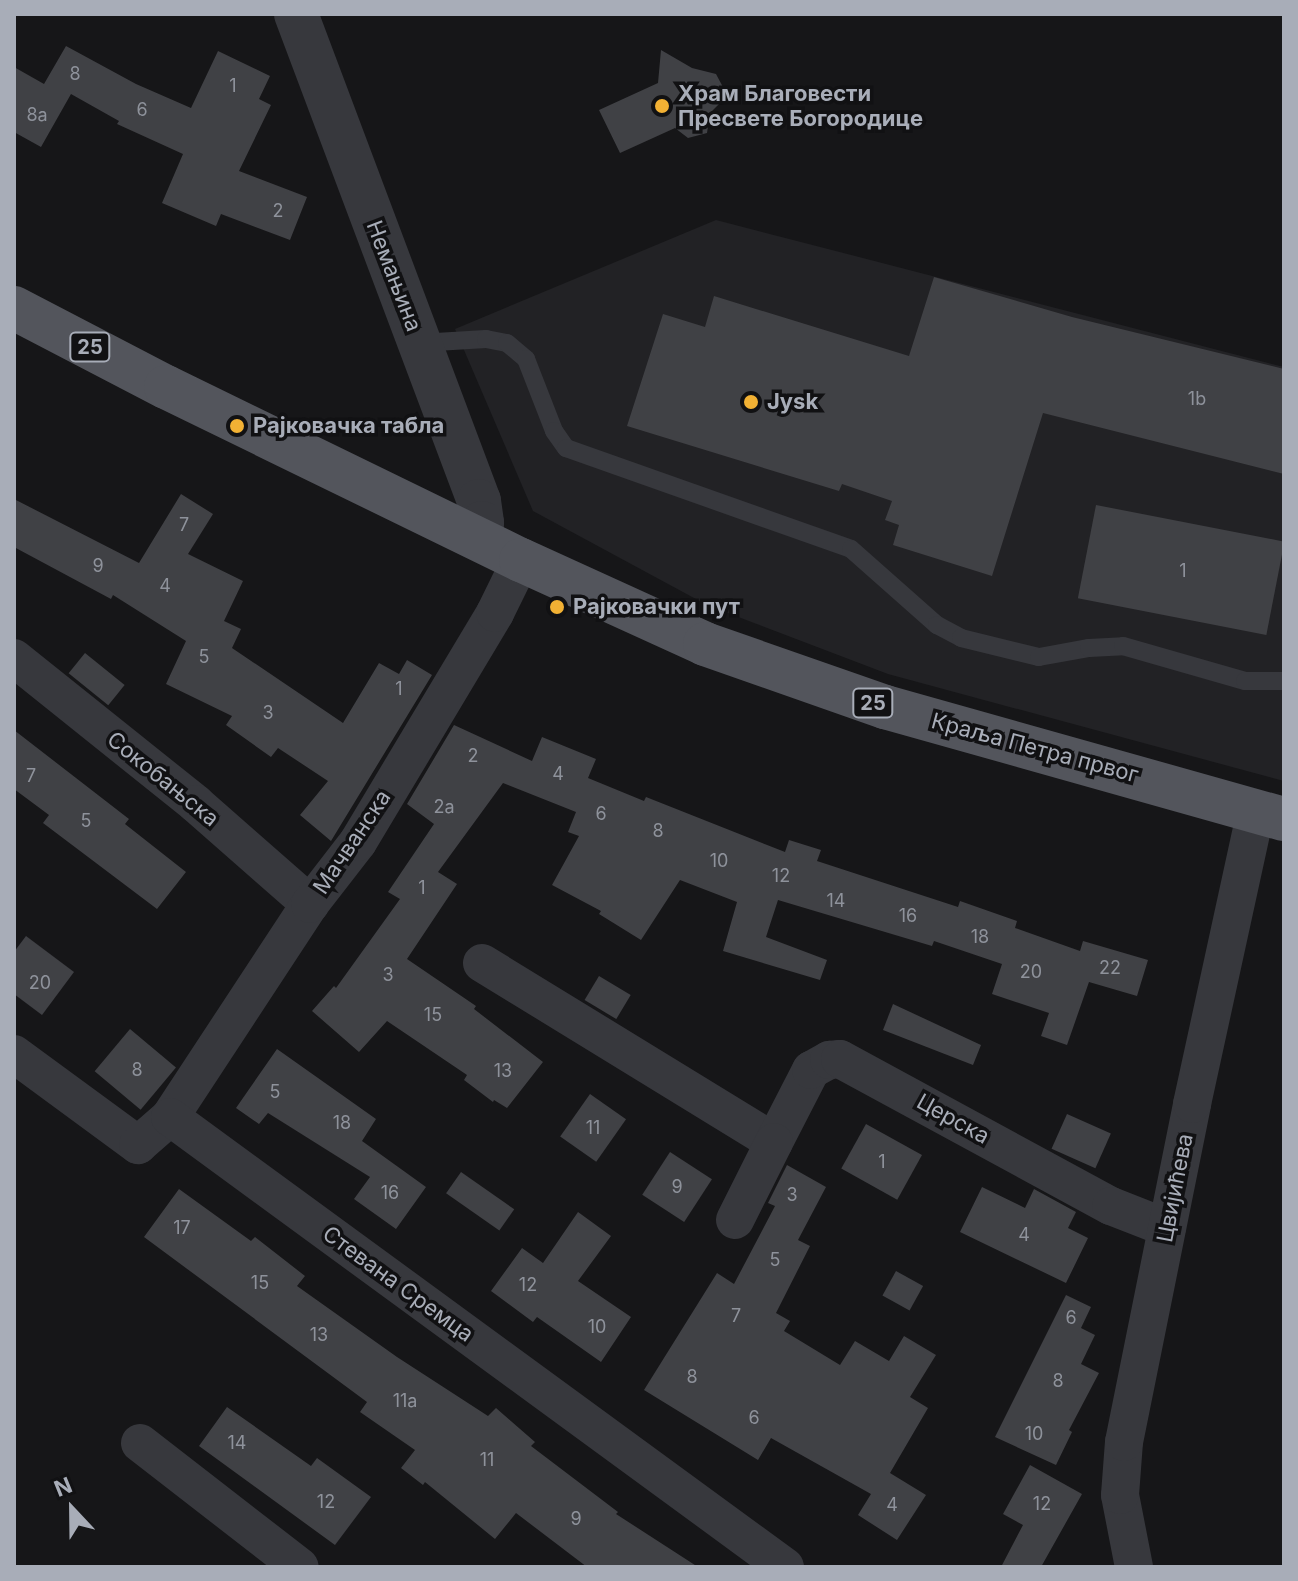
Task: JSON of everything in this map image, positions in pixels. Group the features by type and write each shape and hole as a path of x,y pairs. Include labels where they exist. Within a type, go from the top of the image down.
{"main road":[{"name":"25","path":"14,308 166,387 479,538"},
{"name":"Краља Петра првог","path":"479,538 691,638 799,679 885,707 1270,815"}],"street":[{"name":"Немањина","path":"296,14 479,501 482,523 479,538"},
{"name":"Мачванска","path":"170,1117 310,904 358,842 495,613 521,560"},
{"name":"Сокобањска","path":"14,658 196,804 310,904"},
{"name":"Цвијићева","path":"1134,1567 1120,1495 1124,1442 1167,1228 1270,815"},
{"path":"482,963 774,1142"},
{"path":"14,1054 138,1145 170,1117"},
{"name":"Церска","path":"735,1220 811,1070 829,1060 840,1059 1111,1206 1167,1228"},
{"name":"Стевана Сремца","path":"170,1117 785,1567"},
{"path":"140,1443 300,1567"}],"lane":[{"path":"419,343 486,339 507,343 526,359 554,431 566,448 851,549 937,625 961,638 989,648 1039,657 1089,648 1123,646 1245,681 1284,681"}],"shaded area":[{"path":"716,220 1284,367 1284,781 888,674 707,605 533,511 455,329"}],"building":[{"path":"66,46 136,84 191,108 218,51 270,76 259,99 271,105 239,171 307,197 290,240 221,214 216,226 162,203 183,154 117,124 119,121 71,94 41,147 14,132 14,67 44,84"},
{"name":"Храм Благовести Пресвете Богородице","path":"661,50 692,68 716,74 724,89 720,103 710,113 707,133 688,138 675,128 620,153 599,110 658,83"},
{"path":"934,277 1072,317 1284,369 1284,474 1043,413 992,576 893,545 899,525 885,520 892,501 842,484 839,491 627,426 663,314 705,327 714,296 909,356"},
{"path":"181,494 213,514 188,554 243,581 224,621 241,629 232,648 343,723 379,663 399,674 407,660 432,675 331,841 300,815 328,781 278,748 271,757 226,725 232,716 166,684 186,641 113,595 111,599 14,547 14,499 139,563"},
{"path":"1096,505 1284,542 1266,635 1078,598"},
{"path":"85,653 125,685 108,705 69,673"},
{"path":"454,725 532,761 542,737 596,759 588,778 644,801 646,797 785,852 789,840 821,850 817,861 958,907 960,901 1017,921 1015,928 1080,951 1083,941 1148,960 1137,996 1089,982 1067,1045 1041,1036 1049,1013 992,994 1002,964 934,941 932,946 778,900 766,937 827,960 820,980 723,951 737,902 680,880 641,940 599,914 601,911 552,885 579,836 568,832 576,812 503,783 438,872 457,884 407,959 476,1006 474,1009 543,1062 507,1108 493,1102 464,1080 467,1075 387,1021 359,1052 312,1011 334,986 336,988 400,899 388,892 434,824 407,804"},
{"path":"14,730 129,819 125,824 186,872 157,909 43,823 49,815 14,789"},
{"path":"26,936 74,972 42,1015 14,994 14,952"},
{"path":"599,976 631,995 616,1019 585,1000"},
{"path":"893,1004 981,1045 973,1065 883,1030"},
{"path":"130,1029 176,1068 141,1110 95,1071"},
{"path":"277,1049 376,1119 362,1141 426,1187 396,1229 354,1199 370,1177 268,1113 259,1124 236,1108"},
{"path":"590,1094 626,1119 596,1162 560,1137"},
{"path":"1067,1114 1111,1134 1095,1168 1052,1149"},
{"path":"866,1124 922,1155 897,1200 841,1169"},
{"path":"670,1152 712,1179 684,1222 642,1195"},
{"path":"787,1165 826,1187 798,1240 810,1246 776,1313 790,1321 784,1331 840,1365 855,1341 889,1361 904,1336 936,1355 910,1397 928,1408 890,1473 926,1495 897,1540 858,1515 871,1494 771,1438 758,1460 644,1390 717,1273 734,1284 775,1206 768,1203"},
{"path":"461,1172 514,1209 499,1231 446,1193"},
{"path":"982,1187 1025,1208 1034,1189 1076,1212 1068,1228 1088,1238 1066,1283 960,1232"},
{"path":"179,1189 251,1241 255,1237 305,1276 297,1286 397,1357 488,1416 496,1408 535,1442 531,1446 618,1512 616,1514 698,1567 587,1567 516,1513 495,1539 425,1482 423,1485 401,1468 415,1450 360,1412 367,1402 144,1237"},
{"path":"578,1212 611,1236 578,1281 631,1317 601,1362 537,1317 533,1322 491,1291 522,1248 543,1263"},
{"path":"896,1271 923,1286 910,1311 882,1295"},
{"path":"1066,1295 1091,1307 1081,1328 1095,1335 1081,1364 1099,1373 1069,1430 1072,1432 1056,1465 995,1437"},
{"path":"227,1407 311,1466 317,1458 371,1497 335,1545 199,1446"},
{"path":"1030,1465 1082,1494 1041,1567 1001,1567 1023,1525 1003,1514"}],"place":[{"name":"Храм Благовести Пресвете Богородице","path":"662,106"},
{"name":"Jysk","path":"751,402"},
{"name":"Рајковачка табла","path":"237,426"},
{"name":"Рајковачки пут","path":"557,607"}]}
